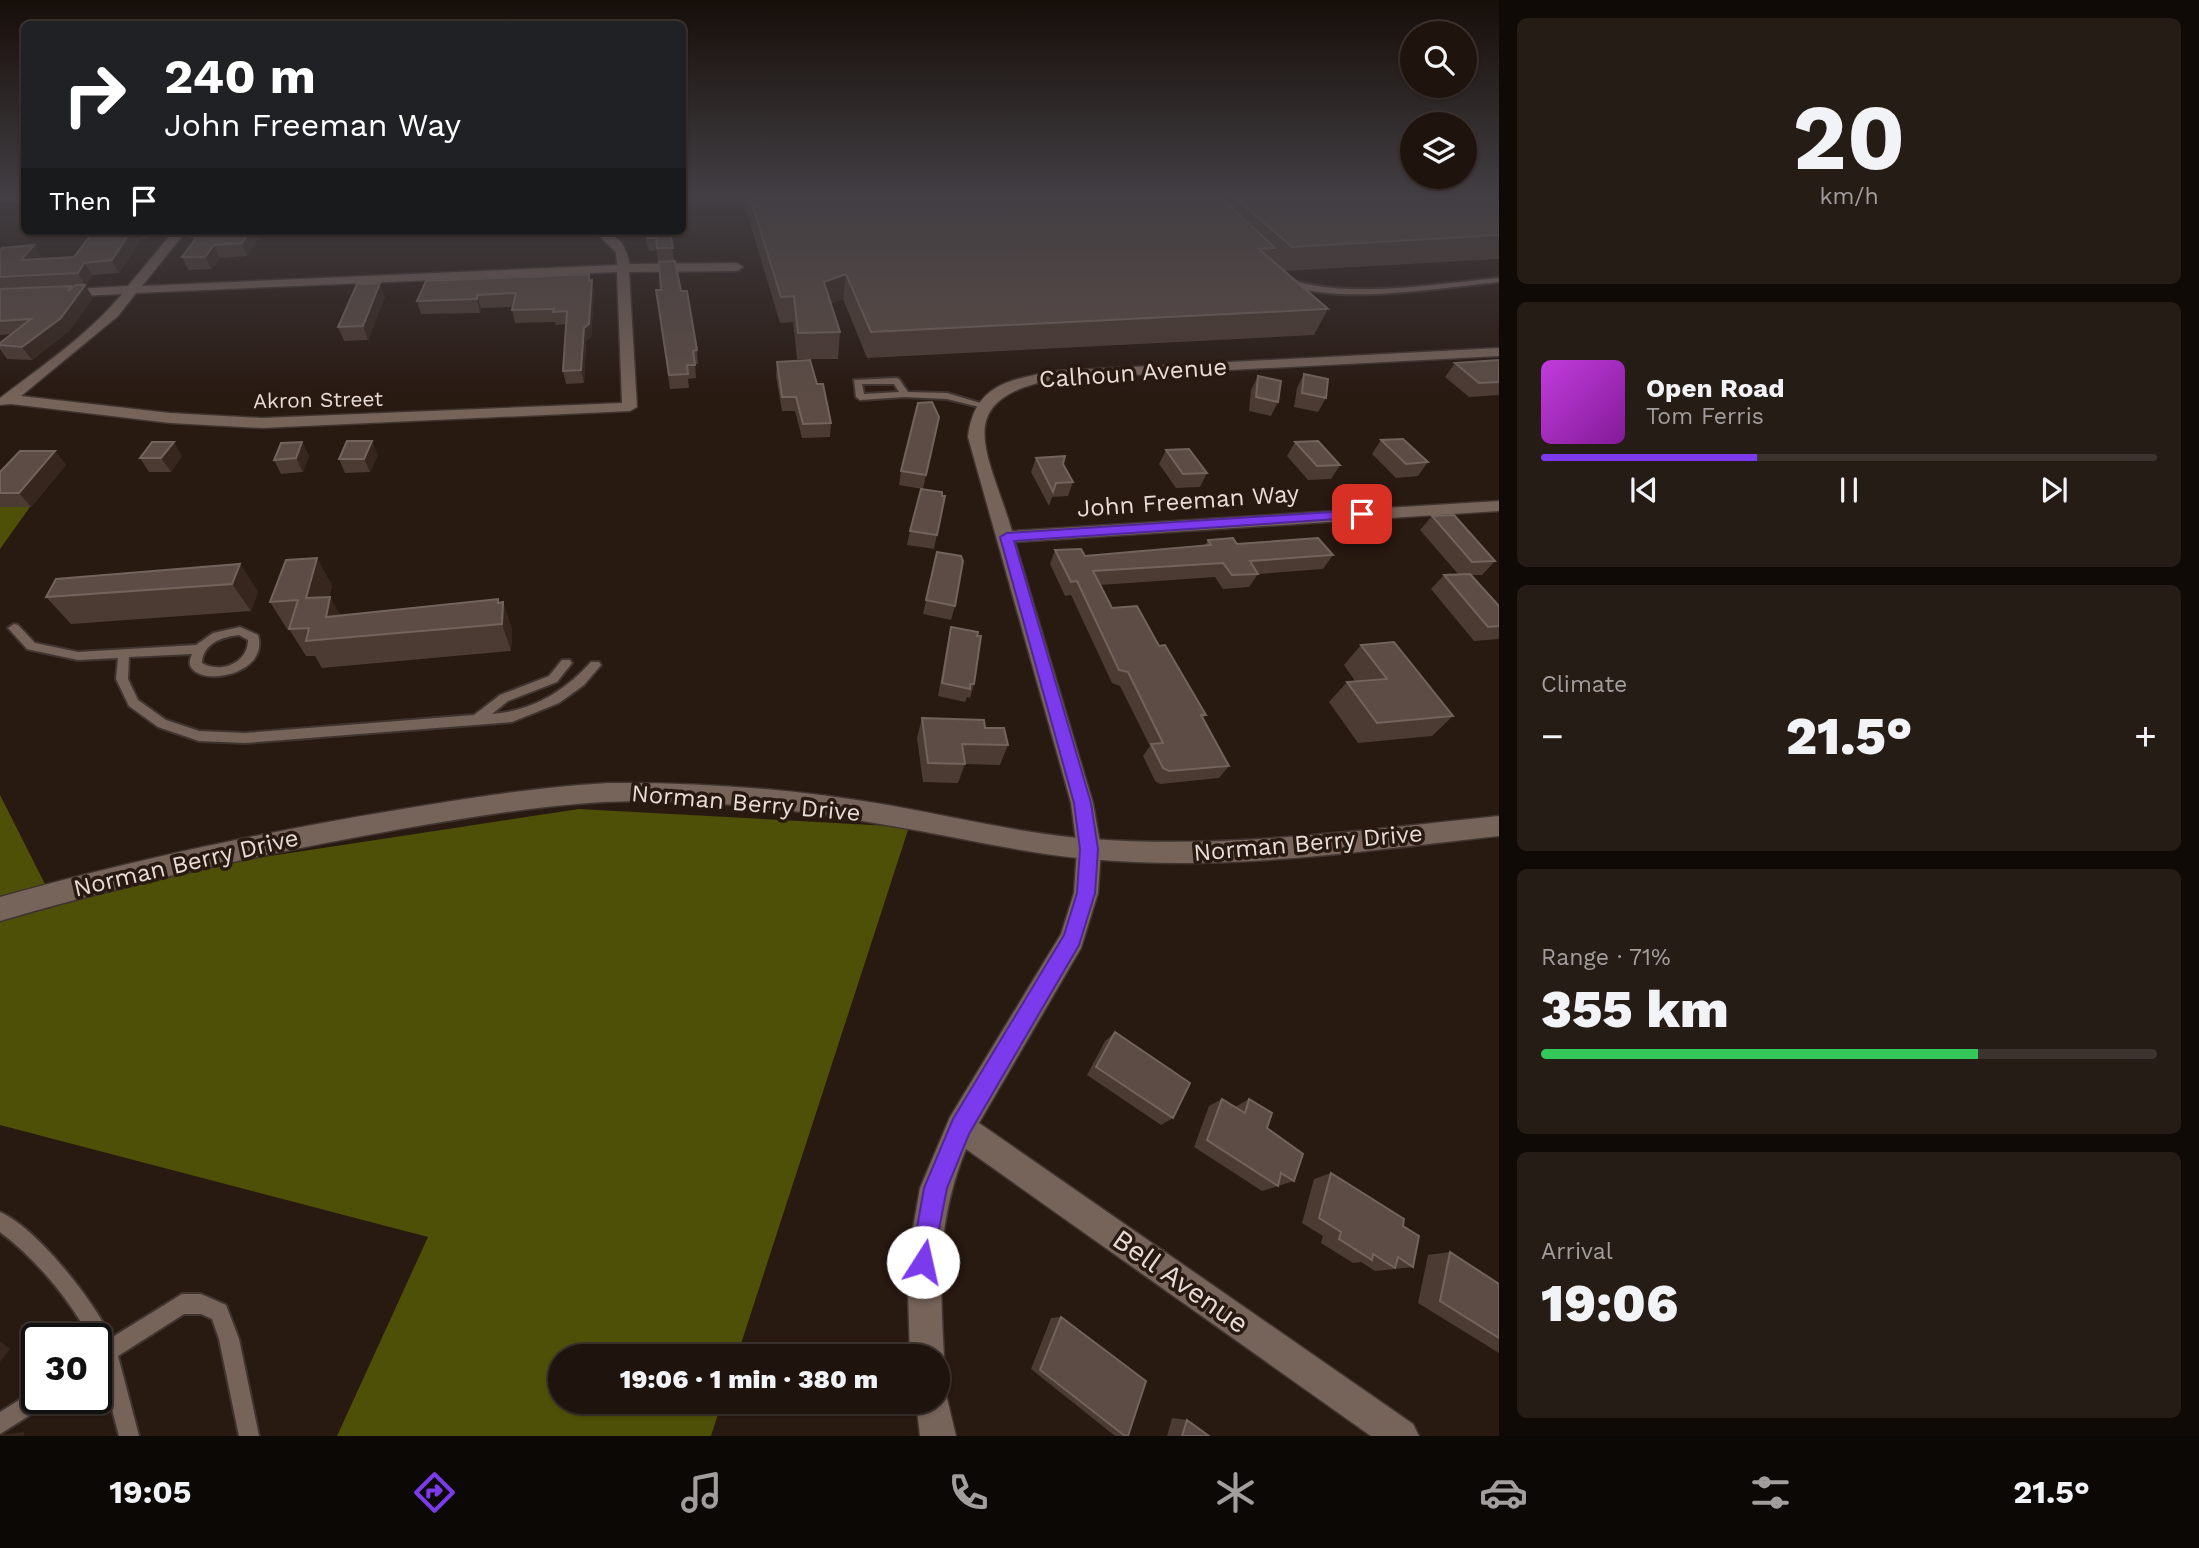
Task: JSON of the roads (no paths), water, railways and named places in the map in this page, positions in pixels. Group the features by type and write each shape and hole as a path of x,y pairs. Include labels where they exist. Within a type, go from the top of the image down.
{"street":[{"path":"4,402 87,338 154,264"},
{"path":"624,264 625,268"},
{"path":"41,293 625,268 737,267"},
{"name":"Akron Street","path":"4,402 170,418 262,423 630,407 625,268"},
{"name":"Calhoun Avenue","path":"983,405 1006,387 1056,375 1499,352"},
{"path":"926,1344 923,1262 935,1188 960,1127 1072,939 1086,893 1089,849 1082,803 976,437 976,420 983,405"},
{"name":"John Freeman Way","path":"1007,537 1499,506"},
{"name":"Norman Berry Drive","path":"0,909 92,882 256,844 546,797 633,792 706,794 857,810 1013,839 1089,849 1177,854 1259,851 1499,826"},
{"name":"Bell Avenue","path":"960,1127 1401,1436"},
{"path":"935,1414 938,1436"}],"lane":[{"path":"1283,278 1315,290 1345,292 1499,281"},
{"path":"905,394 896,381 857,382 860,397 905,394 947,396 983,405"},
{"path":"14,628 31,646 78,656 199,649 207,641 228,632 249,634 254,638 256,646 246,662 223,672 202,670 197,665 199,649"},
{"path":"124,653 122,679 133,704 162,724 200,736 245,738 479,717 512,717 539,707 580,682 595,665"},
{"path":"479,717 504,698 553,679 566,663"},
{"path":"0,1221 18,1233 65,1286 92,1323"},
{"path":"112,1349 182,1304 201,1304 219,1312 229,1339 249,1436"},
{"path":"112,1387 129,1436"},
{"path":"0,1424 21,1410"}]}
